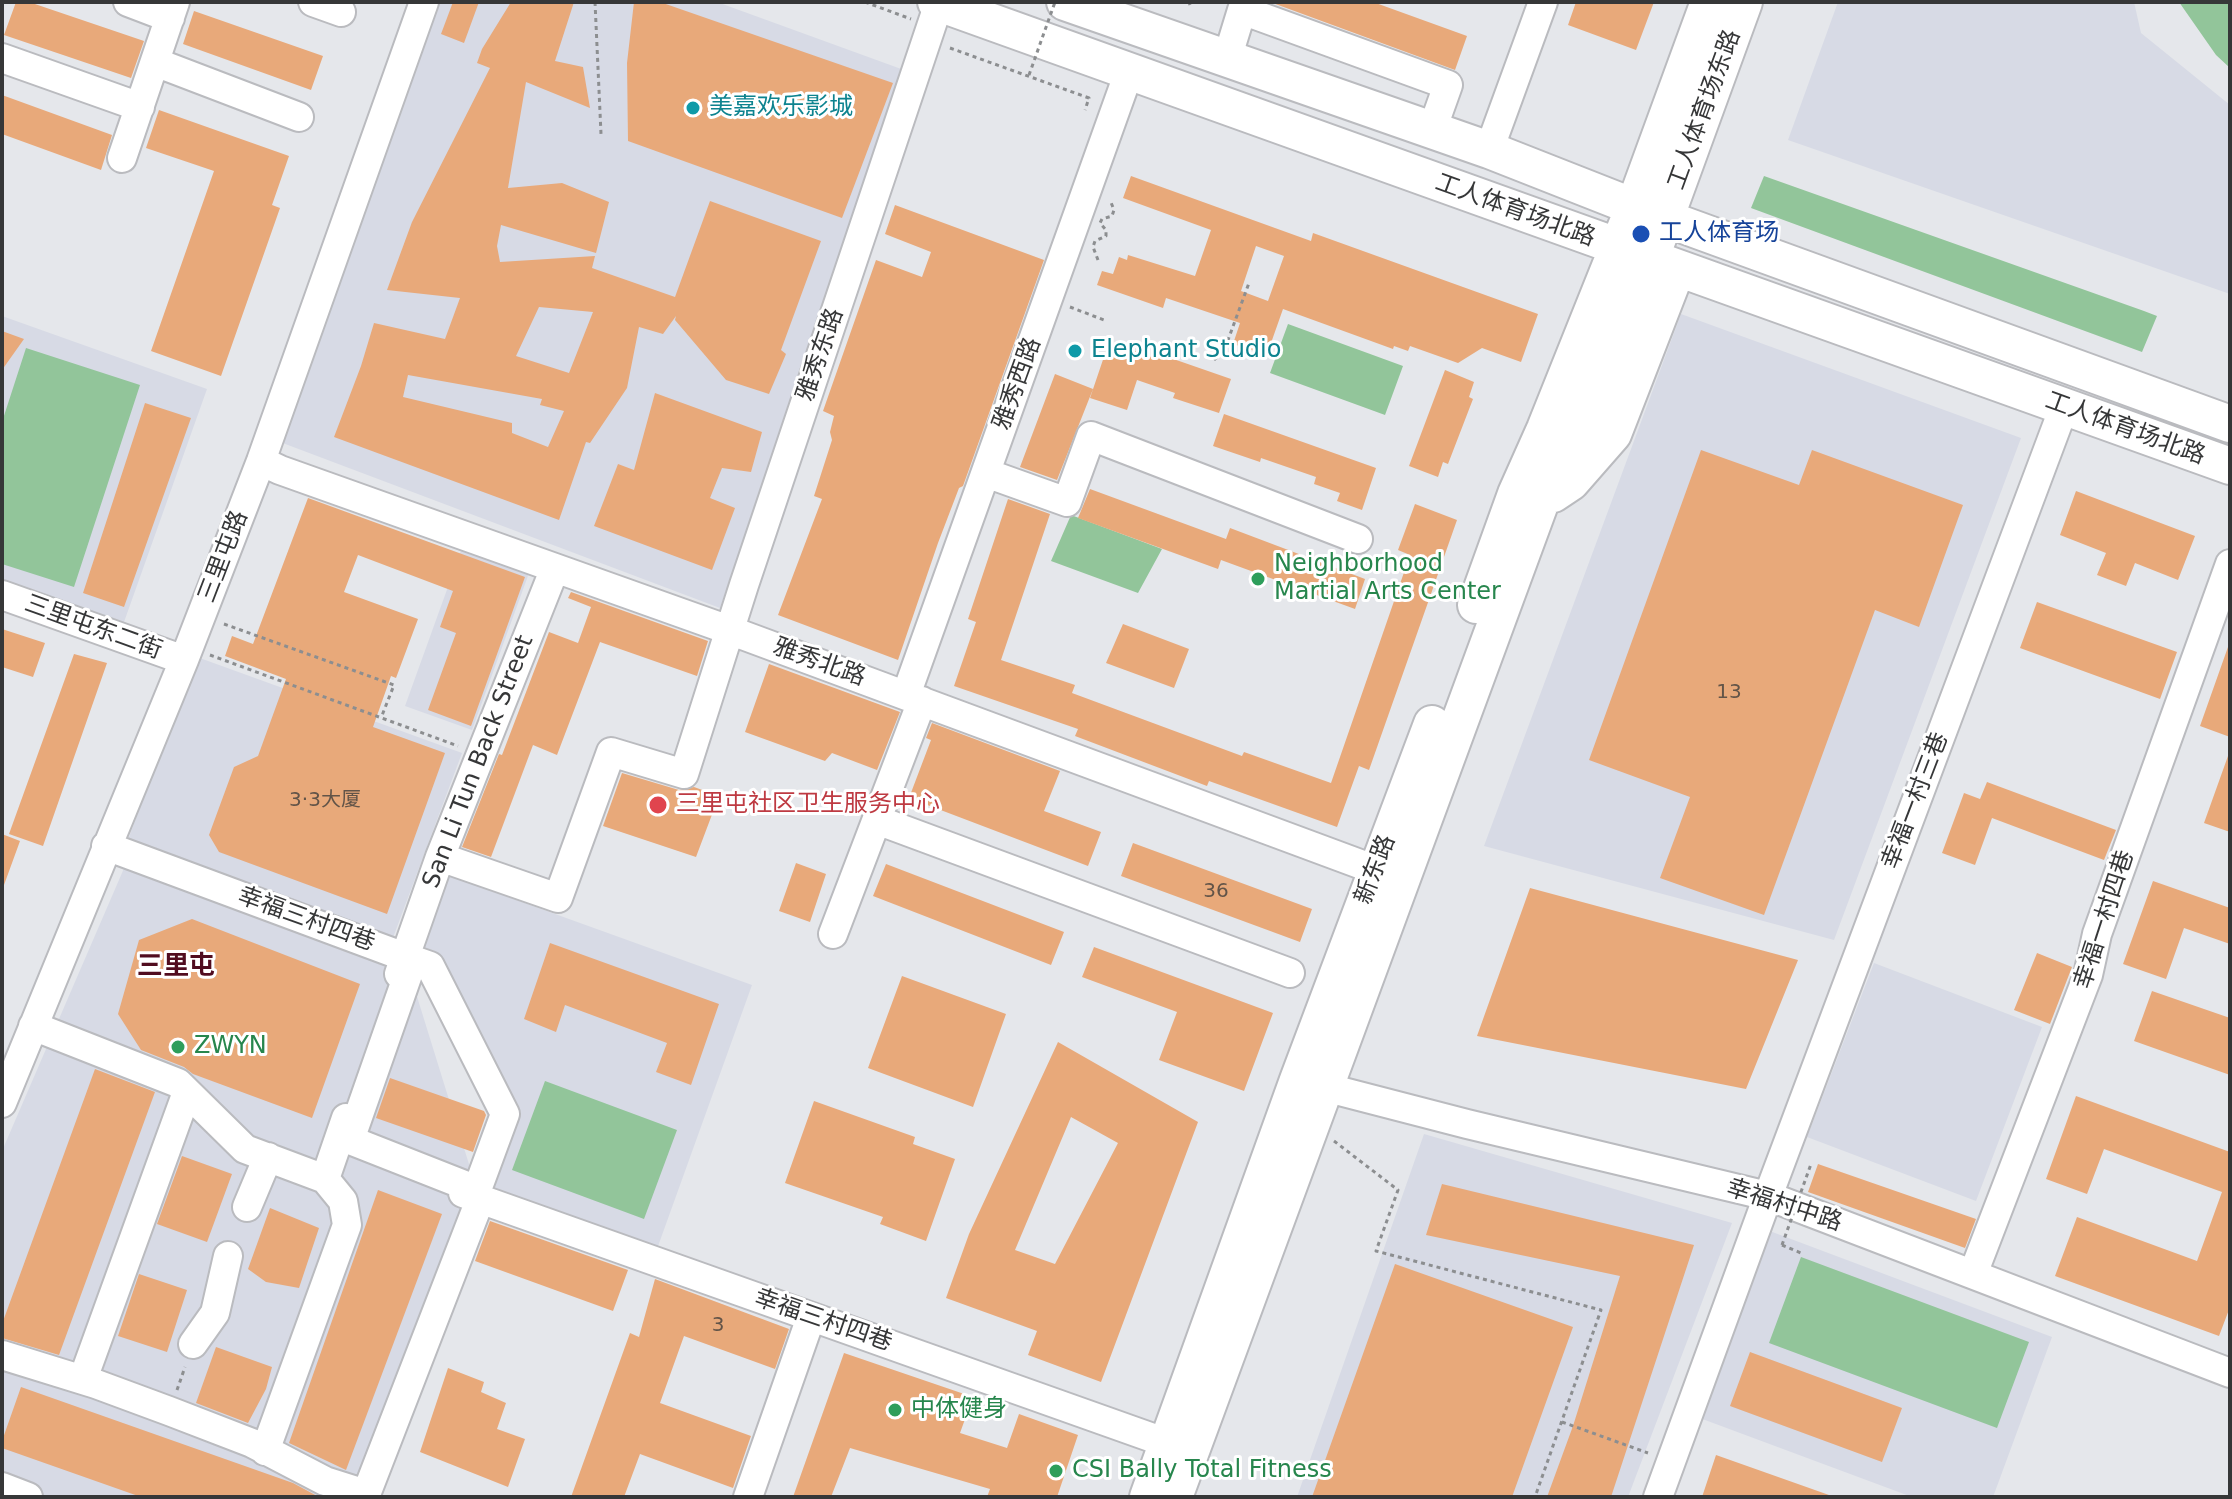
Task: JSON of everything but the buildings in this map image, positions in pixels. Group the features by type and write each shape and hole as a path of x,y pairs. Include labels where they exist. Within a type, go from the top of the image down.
{"main road":[{"name":"工人体育场北路","path":"937,2 2230,466"},
{"name":"工人体育场北路","path":"1065,2 1489,150 2230,424"},
{"name":"工人体育场东路","path":"1650,212 1709,2"},
{"name":"工人体育场东路","path":"1650,212 1744,2"},
{"path":"1648,259 1650,212"},
{"name":"新东路","path":"1174,1497 1541,501 1571,482 1613,434 1648,259"},
{"name":"新东路","path":"1148,1497 1516,494 1545,429 1648,259"}],"street":[{"path":"122,158 173,10 128,2"},
{"path":"313,2 341,12"},
{"name":"三里屯路","path":"4,1093 106,846 197,658 261,461 424,2"},
{"name":"雅秀东路","path":"440,857 558,898 611,752 684,774 937,2"},
{"path":"1489,150 1543,2"},
{"path":"1227,59 1244,6 1448,85 1432,130"},
{"path":"2,58 140,107"},
{"path":"155,62 299,117"},
{"name":"雅秀西路","path":"833,934 877,820 986,473 1129,72"},
{"name":"幸福一村三巷","path":"1658,1497 2064,407"},
{"path":"986,473 1067,502 1091,436 1358,539"},
{"name":"雅秀北路","path":"261,461 729,630 1376,870"},
{"name":"幸福一村四巷","path":"1973,1274 2088,975 2097,934 2230,564"},
{"name":"San Li Tun Back Street","path":"409,958 440,857 555,568"},
{"name":"三里屯东二街","path":"2,595 197,658"},
{"path":"877,820 1290,973"},
{"name":"幸福三村四巷","path":"106,846 409,958 350,1140 478,1195 1167,1443"},
{"path":"2,1355 173,1402 325,1481 365,1495 478,1195 505,1114 430,966 409,958 325,1179"},
{"path":"33,1026 178,1083 245,1149 325,1179 343,1201 347,1225 265,1451"},
{"name":"幸福村中路","path":"1324,1087 1768,1196 2228,1367"},
{"path":"83,1379 187,1092"},
{"path":"337,1146 478,1195"},
{"path":"247,1207 268,1157"},
{"path":"193,1344 215,1313 228,1256"},
{"path":"748,1497 811,1317"},
{"path":"2,1487 28,1497"}],"path":[{"path":"595,2 601,134"},
{"path":"1029,75 1055,2"},
{"path":"948,47 1089,98 1085,110"},
{"path":"1098,260 1093,247 1095,241 1106,236 1106,230 1100,223 1102,219 1112,216 1114,210 1110,192"},
{"path":"1214,360 1224,351 1249,283"},
{"path":"1048,299 1104,320"},
{"path":"221,623 394,685 381,718"},
{"path":"197,658 481,754"},
{"path":"1331,1138 1398,1190 1376,1251 1601,1310 1535,1497"},
{"path":"1801,1253 1782,1245 1811,1164"},
{"path":"173,1402 193,1344"},
{"path":"1562,1422 1672,1461"}],"shaded area":[{"path":"438,2 717,2 904,70 720,608 280,442"},
{"path":"1838,2 2134,2 2141,33 2230,105 2230,294 1788,140"},
{"path":"1681,314 2021,438 1834,940 1484,846"},
{"path":"2,316 207,389 124,622 2,579"},
{"path":"462,548 529,573 472,730 405,706"},
{"path":"197,657 462,753 391,943 127,842"},
{"path":"125,866 410,974 477,1190 364,1497 28,1497 2,1487 2,1151"},
{"path":"447,875 752,985 657,1249 486,1188 511,1113 420,952"},
{"path":"1874,963 2042,1027 1976,1201 1807,1137"},
{"path":"1424,1134 1732,1223 1628,1497 1297,1497"},
{"path":"1767,1230 2052,1337 1993,1497 1912,1497 1697,1417"}],"green space":[{"path":"2179,2 2230,2 2230,68 2216,55"},
{"path":"1764,176 2157,316 2142,352 1751,208"},
{"path":"1288,324 1403,366 1385,415 1270,373"},
{"path":"26,348 140,385 74,587 2,564 2,422"},
{"path":"1071,515 1162,549 1138,593 1051,561"},
{"path":"545,1081 677,1130 644,1219 512,1170"},
{"path":"1801,1257 2029,1342 1997,1428 1769,1343"}],"place":[{"name":"美嘉欢乐影城","path":"693,108"},
{"name":"工人体育场","path":"1641,234"},
{"name":"Elephant Studio","path":"1075,351"},
{"name":"Neighborhood Martial Arts Center","path":"1258,579"},
{"name":"三里屯社区卫生服务中心","path":"658,805"},
{"name":"ZWYN","path":"178,1047"},
{"name":"中体健身","path":"895,1410"},
{"name":"CSI Bally Total Fitness","path":"1056,1471"}],"district":[{"name":"三里屯","path":"176,967"}]}
